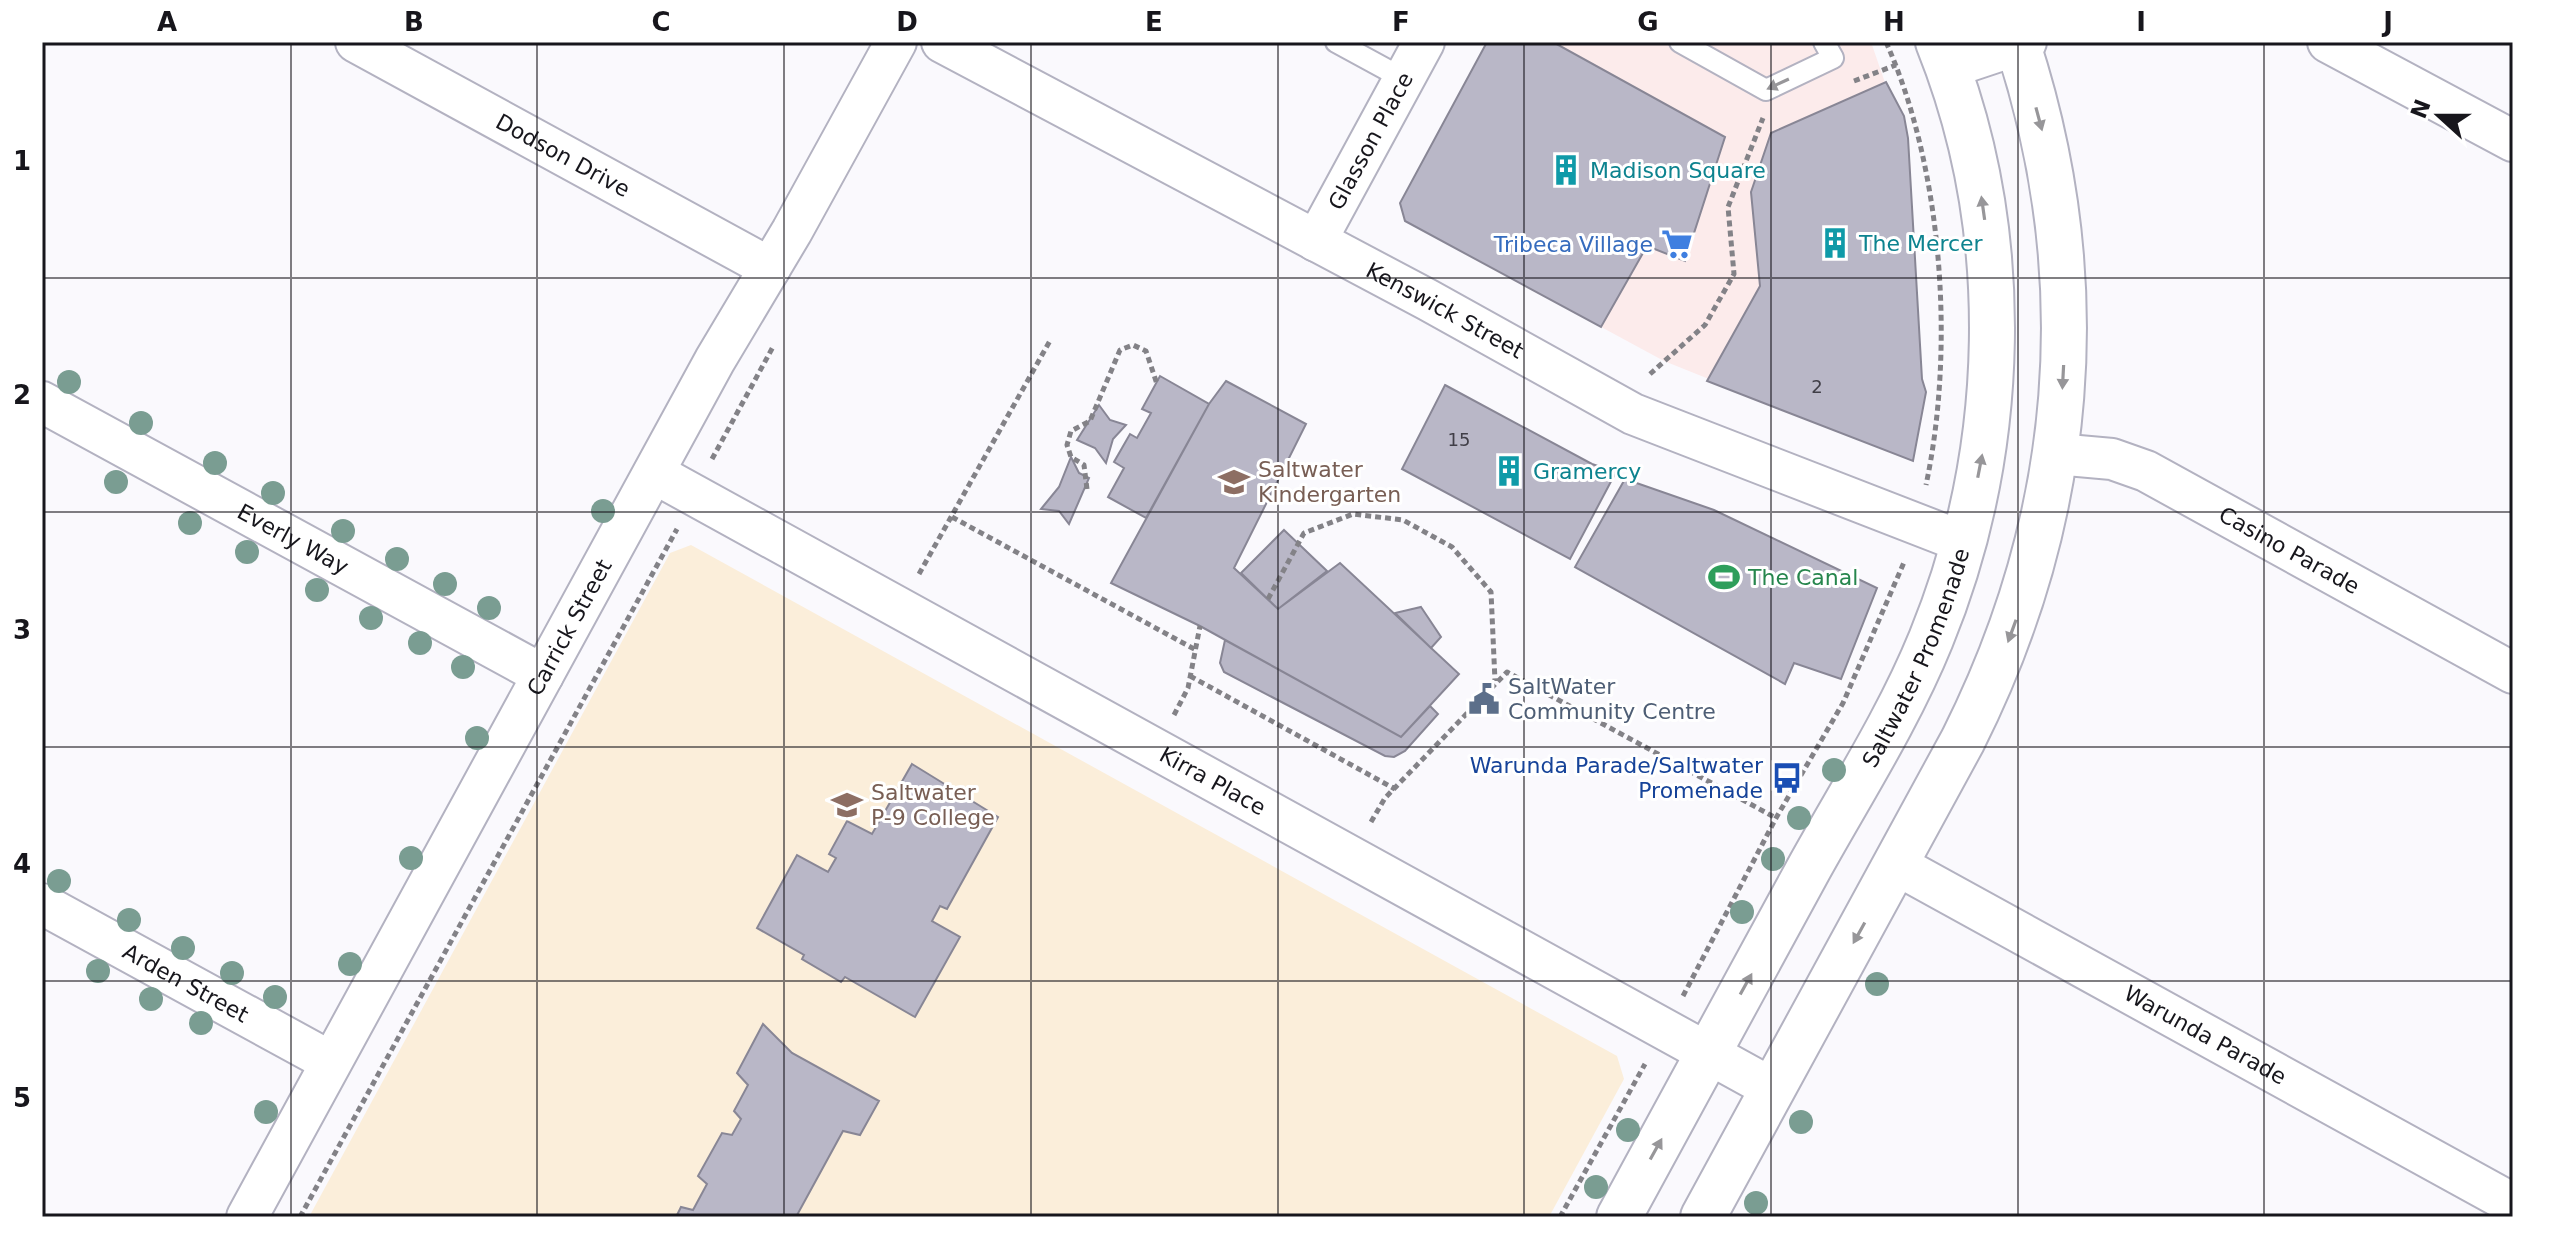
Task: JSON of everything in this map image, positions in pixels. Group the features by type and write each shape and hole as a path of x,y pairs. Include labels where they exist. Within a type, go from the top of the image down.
{"street":[{"name":"Carrick Street","path":"247,1217 654,473 896,42"},
{"name":"Kenswick Street","path":"942,42 1633,414 1917,527 1963,542"},
{"name":"Glasson Place","path":"1316,241 1424,42"},
{"path":"2328,42 2513,141"},
{"path":"1703,1217 1897,865 1986,694 2011,633 2036,552 2056,454 2065,358 2064,277 2057,206 2044,137 2020,43 1943,55"},
{"name":"Dodson Drive","path":"363,44 770,268"},
{"name":"Saltwater Promenade","path":"1619,1217 1891,722 1931,640 1963,542 1981,463 1988,411 1992,346 1990,277 1977,167 1943,55"},
{"name":"Everly Way","path":"42,402 543,675"},
{"name":"Casino Parade","path":"2056,454 2098,456 2146,471 2513,673"},
{"name":"Kirra Place","path":"654,473 1773,1089"},
{"name":"Warunda Parade","path":"1897,865 2513,1204"},
{"name":"Arden Street","path":"42,904 331,1062"}],"lane":[{"path":"1336,42 1404,79"},
{"path":"1680,42 1766,90 1833,58 1824,42"}],"path":[{"path":"1560,1217 1856,676 1917,527 1936,414 1940,303 1928,191 1896,65 1886,42"},
{"path":"1842,86 1896,65"},
{"path":"1650,374 1705,325 1734,274 1728,207 1763,118 1775,111"},
{"path":"300,1217 780,334"},
{"path":"919,574 1051,339"},
{"path":"1087,489 1084,465 1071,457 1067,445 1071,431 1090,421 1099,405 1102,389 1120,350 1133,345 1146,351 1157,384"},
{"path":"1268,599 1304,533 1353,514 1403,520 1452,547 1491,592 1495,682"},
{"path":"952,517 1196,650"},
{"path":"1174,715 1190,676 1200,626"},
{"path":"1371,822 1395,789 1507,672 1776,818"},
{"path":"1190,676 1395,789"}],"shaded area":[{"name":"Tribeca Village","path":"1487,42 1871,42 1908,138 1911,173 1904,174 1908,391 1913,461 1664,361 1405,221 1400,203"},
{"name":"Saltwater P-9 College","path":"691,545 1617,1056 1624,1079 1549,1217 309,1217 670,553"}],"building":[{"name":"Madison Square","path":"1487,42 1553,42 1725,137 1685,261 1647,246 1601,327 1405,221 1400,203"},
{"name":"The Mercer","path":"1886,82 1904,116 1908,138 1922,379 1926,392 1913,461 1707,381 1760,286 1751,192 1771,133"},
{"path":"1160,376 1209,404 1146,518 1108,497 1124,468 1114,462 1130,434 1137,438 1151,413 1142,409"},
{"path":"1226,381 1306,424 1234,568 1278,609 1340,563 1459,674 1401,737 1200,626 1111,583 1209,404"},
{"name":"Gramercy","path":"1445,385 1592,464 1616,472 1570,559 1402,469"},
{"path":"1099,405 1110,420 1126,425 1113,439 1106,463 1095,448 1077,440"},
{"path":"1071,457 1079,473 1089,478 1069,524 1059,511 1041,509 1059,487"},
{"name":"The Canal","path":"1625,479 1714,510 1877,588 1841,679 1794,663 1785,684 1575,567"},
{"path":"1284,530 1327,571 1278,609 1241,573"},
{"path":"1421,607 1441,637 1431,648 1395,613"},
{"path":"1225,640 1401,737 1430,706 1438,714 1405,751 1394,757 1385,756 1224,672 1220,663"},
{"path":"912,764 998,817 947,909 940,906 932,921 960,937 915,1017 845,977 841,982 802,959 804,955 757,928 797,855 828,872 836,858 829,854 847,821 872,834"},
{"path":"763,1024 792,1053 879,1101 860,1135 843,1131 796,1217 676,1217 681,1207 693,1210 707,1184 698,1176 722,1133 732,1135 741,1119 734,1111 748,1085 737,1073"}],"place":[{"name":"Madison Square","path":"1566,170"},
{"name":"The Mercer","path":"1835,243"},
{"name":"Tribeca Village","path":"1677,244"},
{"name":"Gramercy","path":"1509,471"},
{"name":"Saltwater Kindergarten","path":"1234,482"},
{"name":"The Canal","path":"1724,577"},
{"name":"SaltWater Community Centre","path":"1484,699"},
{"name":"Warunda Parade/Saltwater Promenade","path":"1787,778"},
{"name":"Saltwater P-9 College","path":"847,805"}]}
